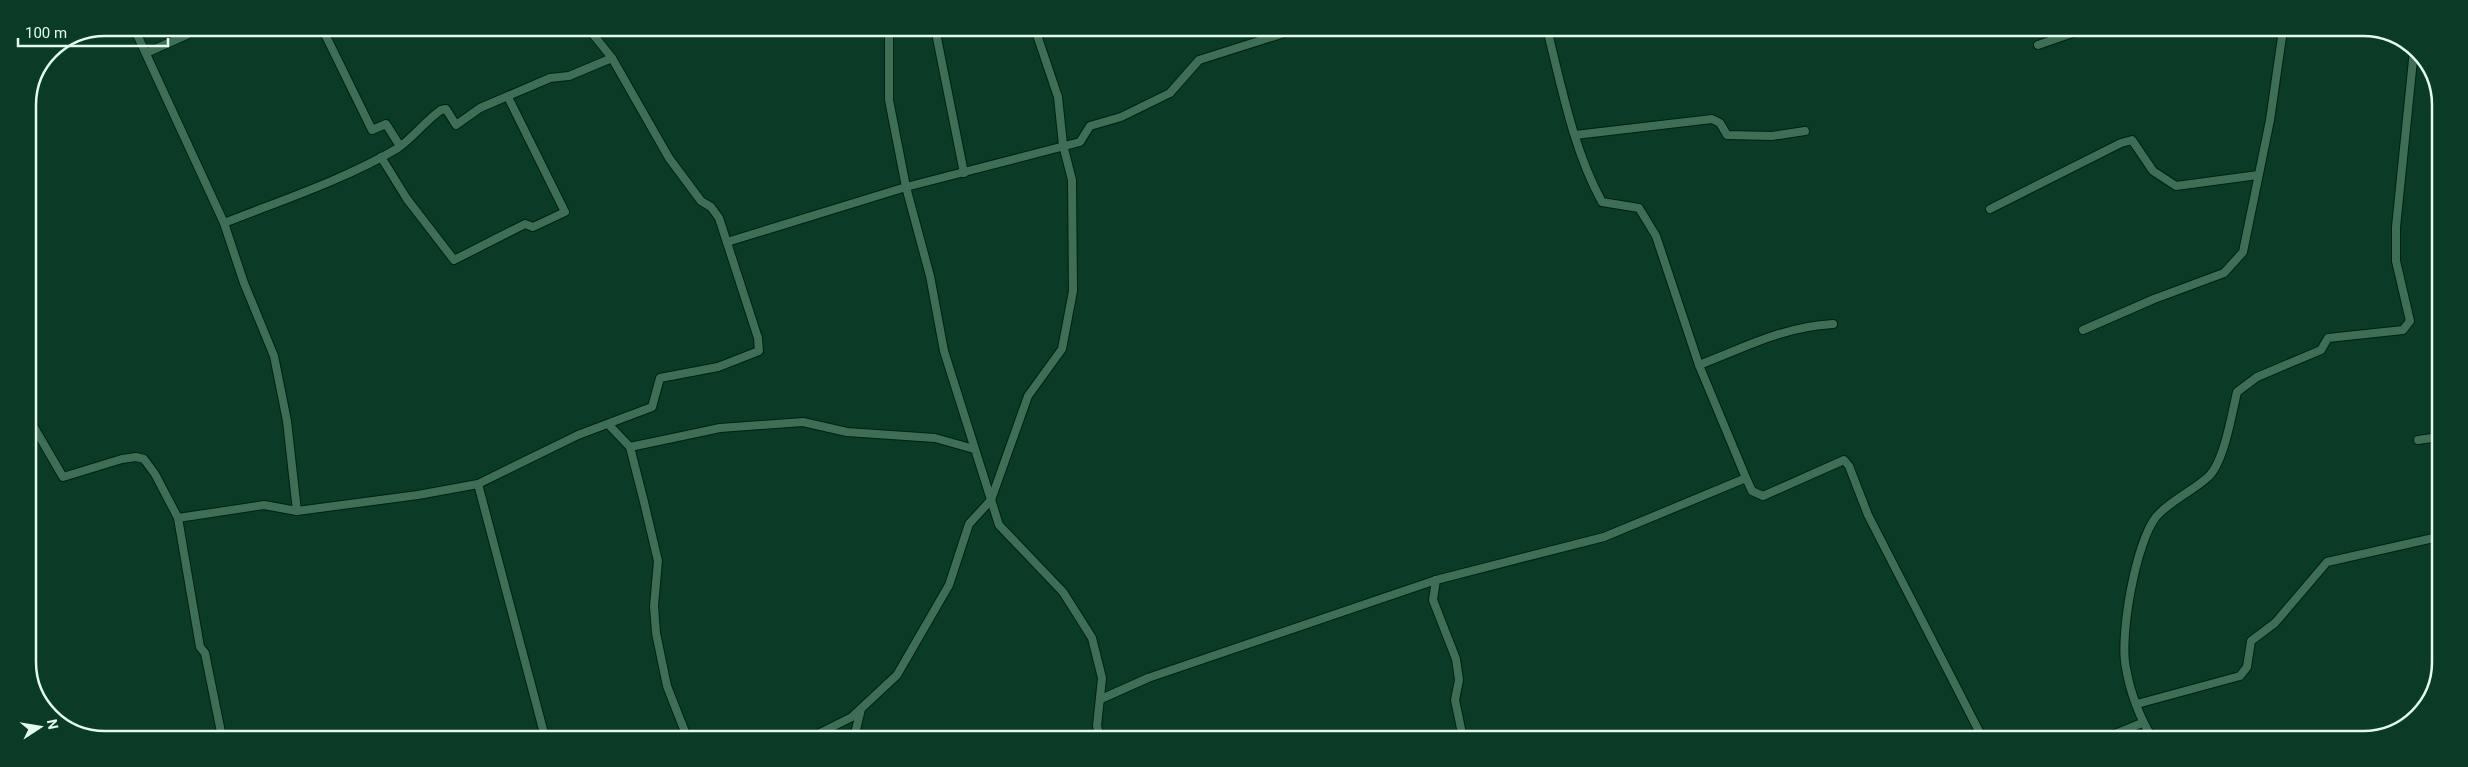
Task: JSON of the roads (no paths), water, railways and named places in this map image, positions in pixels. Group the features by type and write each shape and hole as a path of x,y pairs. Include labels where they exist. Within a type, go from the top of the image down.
{"street":[{"path":"138,36 224,223 244,283 274,356 287,421 297,511"},
{"path":"146,53 184,36"},
{"path":"326,36 372,130 386,124 400,146"},
{"path":"178,518 264,505 297,511 418,495 478,484 578,435 652,407 660,378 718,367 759,351 758,338 719,218 711,207 701,201 669,158 612,58 594,36"},
{"path":"889,36 889,100 906,188 930,276 944,351 999,525 1062,592 1092,638 1102,678 1097,726 1098,731"},
{"path":"937,36 964,173"},
{"path":"825,731 852,718 897,675 948,585 969,524 991,500 1028,396 1062,349 1073,291 1072,180 1063,146 1058,97 1037,36"},
{"path":"727,242 906,188 1080,142 1090,126 1121,117 1170,92 1199,60 1275,36"},
{"path":"1549,36 1588,176 1602,202 1639,208 1656,236 1699,365 1752,491 1763,496 1844,460 1849,466 1868,515 1979,731"},
{"path":"2038,45 2064,36"},
{"path":"2083,330 2154,298 2224,273 2243,252 2270,120 2282,36"},
{"path":"224,223 381,157 400,146 441,110 446,110 456,125 480,108 550,78 570,76 612,58"},
{"path":"2148,731 2142,723 2125,667 2127,616 2133,576 2156,516 2210,476 2224,448 2237,392 2257,377 2321,350 2328,338 2404,330 2410,322 2396,261 2396,227 2413,58"},
{"path":"381,157 407,199 454,260 525,224 533,227 565,212 508,97"},
{"path":"1575,135 1712,119 1720,123 1724,133 1733,136 1772,136 1805,131"},
{"path":"1990,209 2121,143 2132,140 2153,171 2176,186 2258,176"},
{"path":"1699,365 1778,333 1810,326 1833,324"},
{"path":"630,447 720,428 803,422 847,432 935,438 974,449"},
{"path":"608,425 630,447 658,561 654,606 656,633 667,686 684,731"},
{"path":"36,430 64,477 122,459 136,457 144,459 155,474 178,518 200,646 205,653 221,731"},
{"path":"2418,440 2432,438"},
{"path":"1101,699 1148,678 1436,580 1604,538 1746,478"},
{"path":"478,484 543,731"},
{"path":"2137,704 2240,676 2247,667 2251,641 2275,623 2328,562 2432,538"},
{"path":"1436,580 1433,600 1456,659 1460,680 1455,700 1462,731"},
{"path":"855,731 860,709"},
{"path":"2123,731 2142,723"}]}
